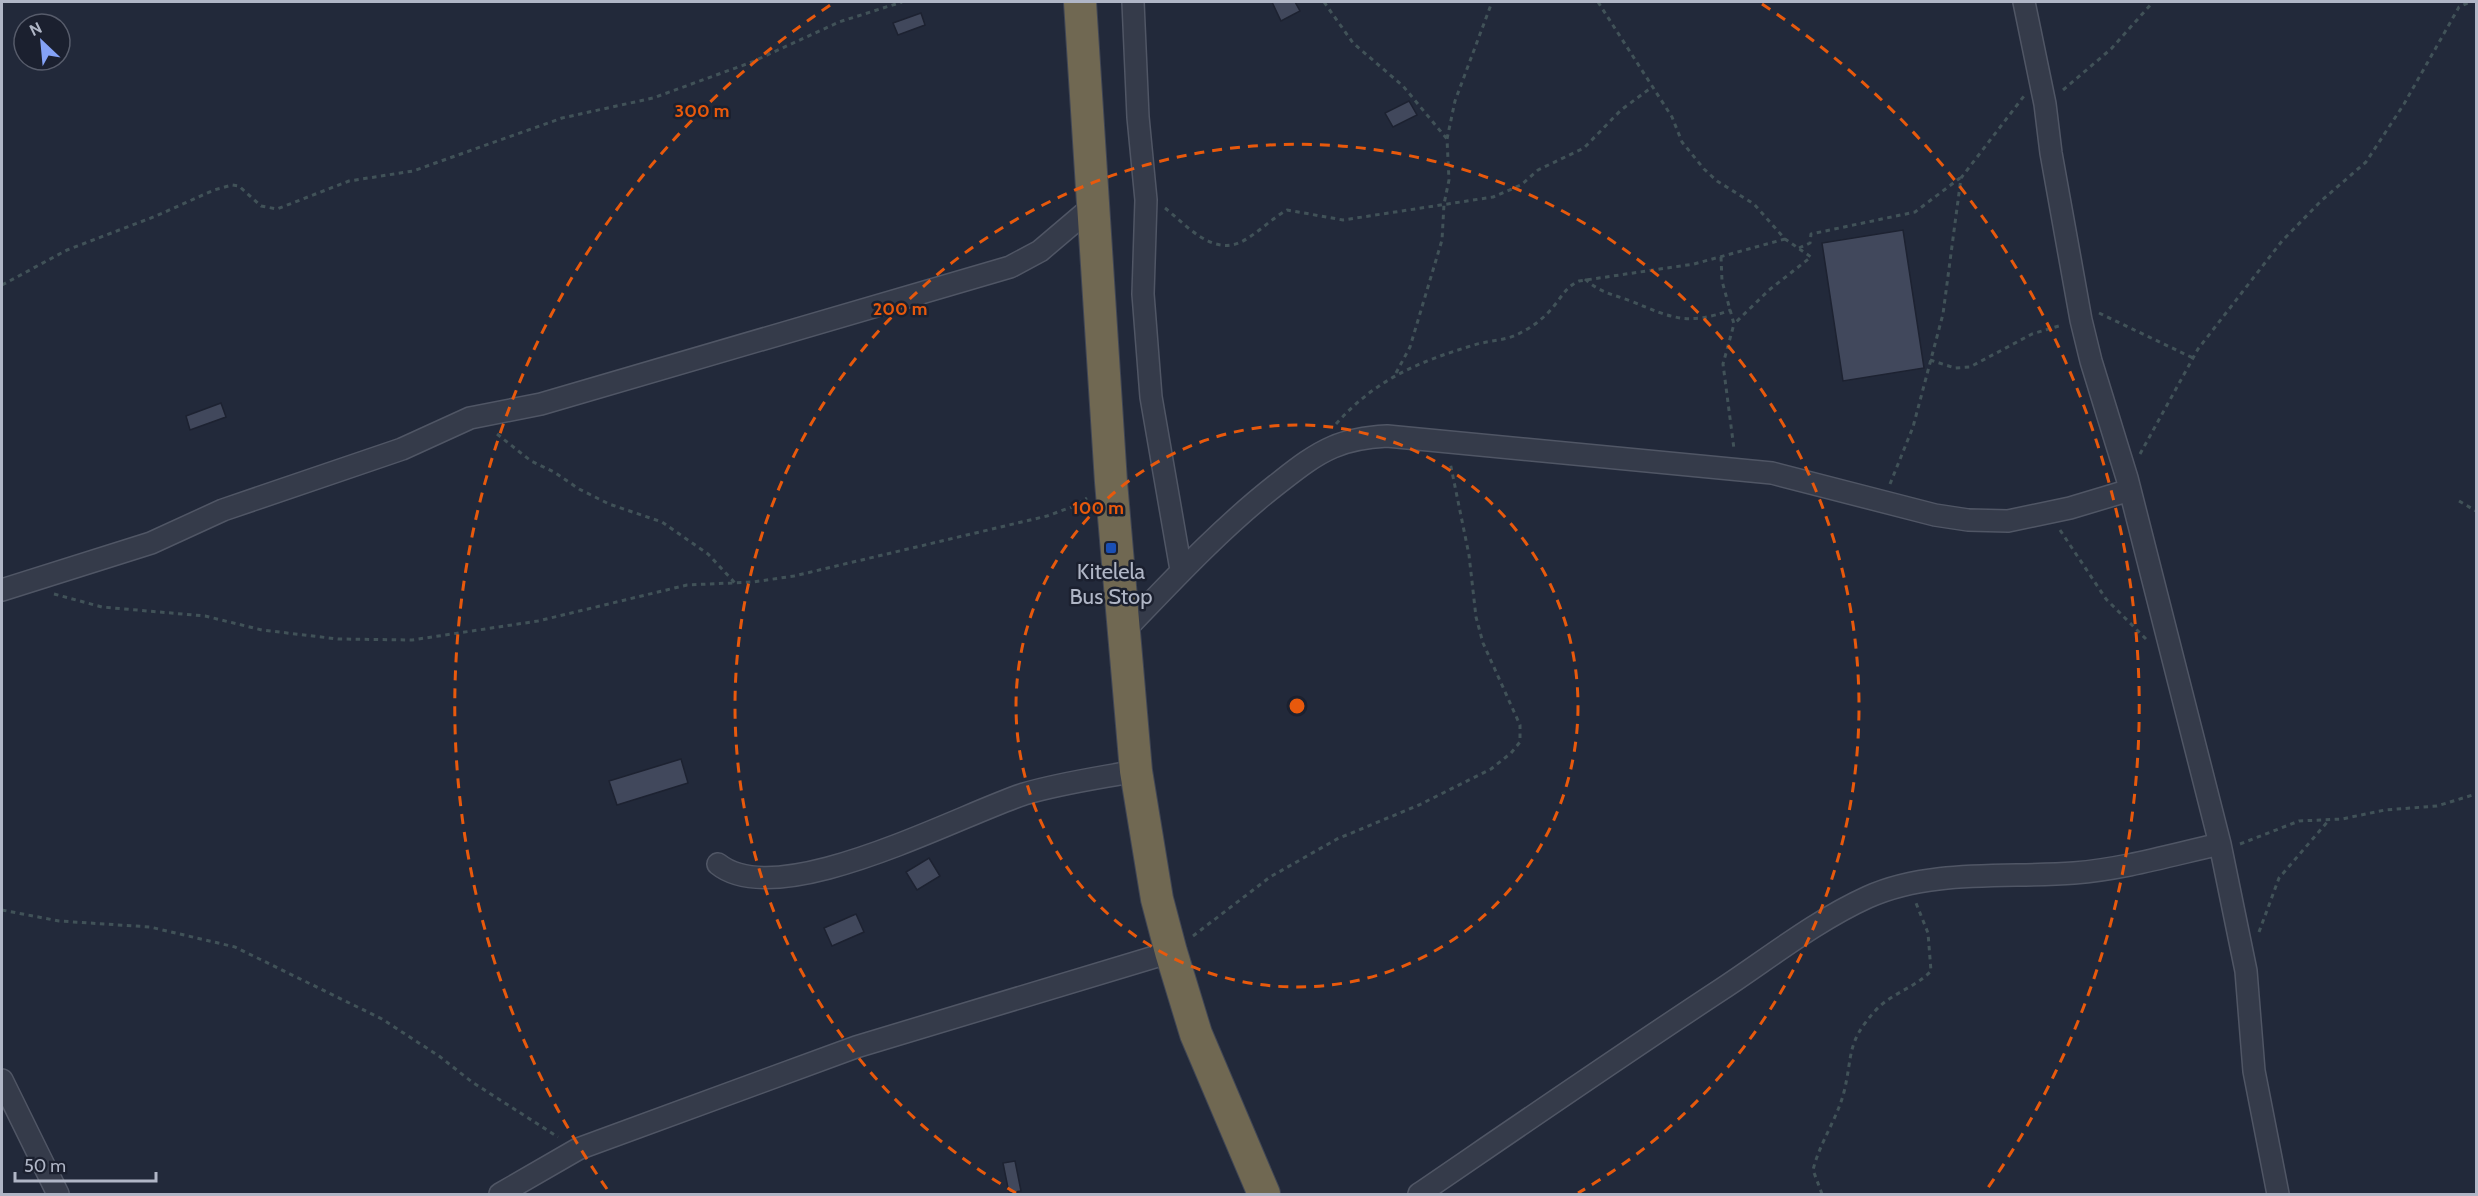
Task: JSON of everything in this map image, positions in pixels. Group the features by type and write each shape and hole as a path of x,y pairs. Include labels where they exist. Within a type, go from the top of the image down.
{"highway":[{"path":"1080,2 1112,482 1136,771 1157,899 1171,952 1196,1034 1264,1194"}],"street":[{"path":"1133,2 1138,117 1145,192 1143,294 1151,397 1181,570"},
{"path":"2024,2 2043,96 2079,312 2091,361 2129,484 2221,848 2246,971 2254,1071 2278,1194"},
{"path":"2,590 151,543 223,510 402,449 470,418 542,404 1010,267 1040,251 1093,206"},
{"path":"1123,632 1181,570 1249,506 1305,462 1334,446 1362,437 1378,436 1598,455 1772,473 1935,515 1968,520 2008,521 2038,515 2129,484"},
{"path":"718,864 728,872 745,876 767,879 795,876 865,856 1025,794 1136,771"},
{"path":"1419,1194 1626,1052 1812,930 1868,897 1909,884 1958,878 2075,873 2115,868 2221,848"},
{"path":"500,1194 578,1149 856,1047 1171,952"},
{"path":"2,1080 58,1194"}],"path":[{"path":"2,285 67,250 156,216 214,190 232,185 240,186 261,206 277,209 349,181 413,171 562,118 653,98 752,62 847,19 902,2"},
{"path":"1324,2 1353,43 1403,86 1447,139"},
{"path":"1396,374 1414,336 1442,240 1444,204 1449,180 1447,139 1455,101 1492,2"},
{"path":"1598,2 1672,117 1682,142 1704,169 1717,181 1754,204 1785,239 1811,257 1769,290 1734,324"},
{"path":"1799,248 1810,243 1811,234 1915,212 1960,178 2021,99 2043,96 2111,49 2153,2"},
{"path":"2129,484 2193,357 2282,241 2321,201 2366,162 2404,104 2459,7 2470,2"},
{"path":"1145,192 1194,233 1211,242 1228,246 1241,242 1287,210 1343,220 1493,197 1521,185 1538,170 1584,148 1621,110 1652,87"},
{"path":"1882,502 1908,443 1943,314 1960,178"},
{"path":"1332,429 1352,407 1396,374 1461,349 1514,337 1539,321 1573,283 1585,279 1651,273 1785,239"},
{"path":"1721,257 1722,281 1734,324 1723,364 1736,470"},
{"path":"1585,279 1606,293 1655,313 1676,318 1706,319 1731,310"},
{"path":"1930,360 1954,368 1970,367 2079,312 2193,357"},
{"path":"470,418 579,489 609,504 662,522 708,554 735,583"},
{"path":"1171,952 1270,877 1337,839 1419,806 1483,773 1510,753 1520,742 1520,725 1483,643 1476,617 1469,555 1446,443"},
{"path":"49,593 102,607 205,616 262,630 338,639 412,640 538,621 687,585 735,583 794,576 1047,516 1077,505 1112,482"},
{"path":"2459,501 2476,512"},
{"path":"2038,515 2060,530 2106,599 2123,619 2174,664"},
{"path":"2221,848 2299,821 2330,819 2408,807 2437,806 2476,794"},
{"path":"2246,971 2279,878 2330,819"},
{"path":"1822,1194 1813,1170 1844,1092 1848,1057 1853,1042 1874,1011 1888,997 1924,978 1931,971 1928,933 1909,884"},
{"path":"2,910 59,921 150,927 235,947 382,1019 439,1056 472,1083 578,1149"}],"building":[{"path":"1272,2 1295,2 1300,11 1281,21"},
{"path":"921,13 925,25 898,35 893,23"},
{"path":"1409,101 1417,115 1393,127 1385,113"},
{"path":"1903,230 1924,368 1843,381 1822,243"},
{"path":"221,403 226,417 190,430 186,416"},
{"path":"681,759 688,783 617,805 609,781"},
{"path":"929,858 940,876 917,890 906,872"},
{"path":"856,914 864,932 832,946 824,928"},
{"path":"1015,1161 1021,1191 1009,1193 1003,1163"}],"place":[{"name":"Kitelela Bus Stop","path":"1111,548"}]}
